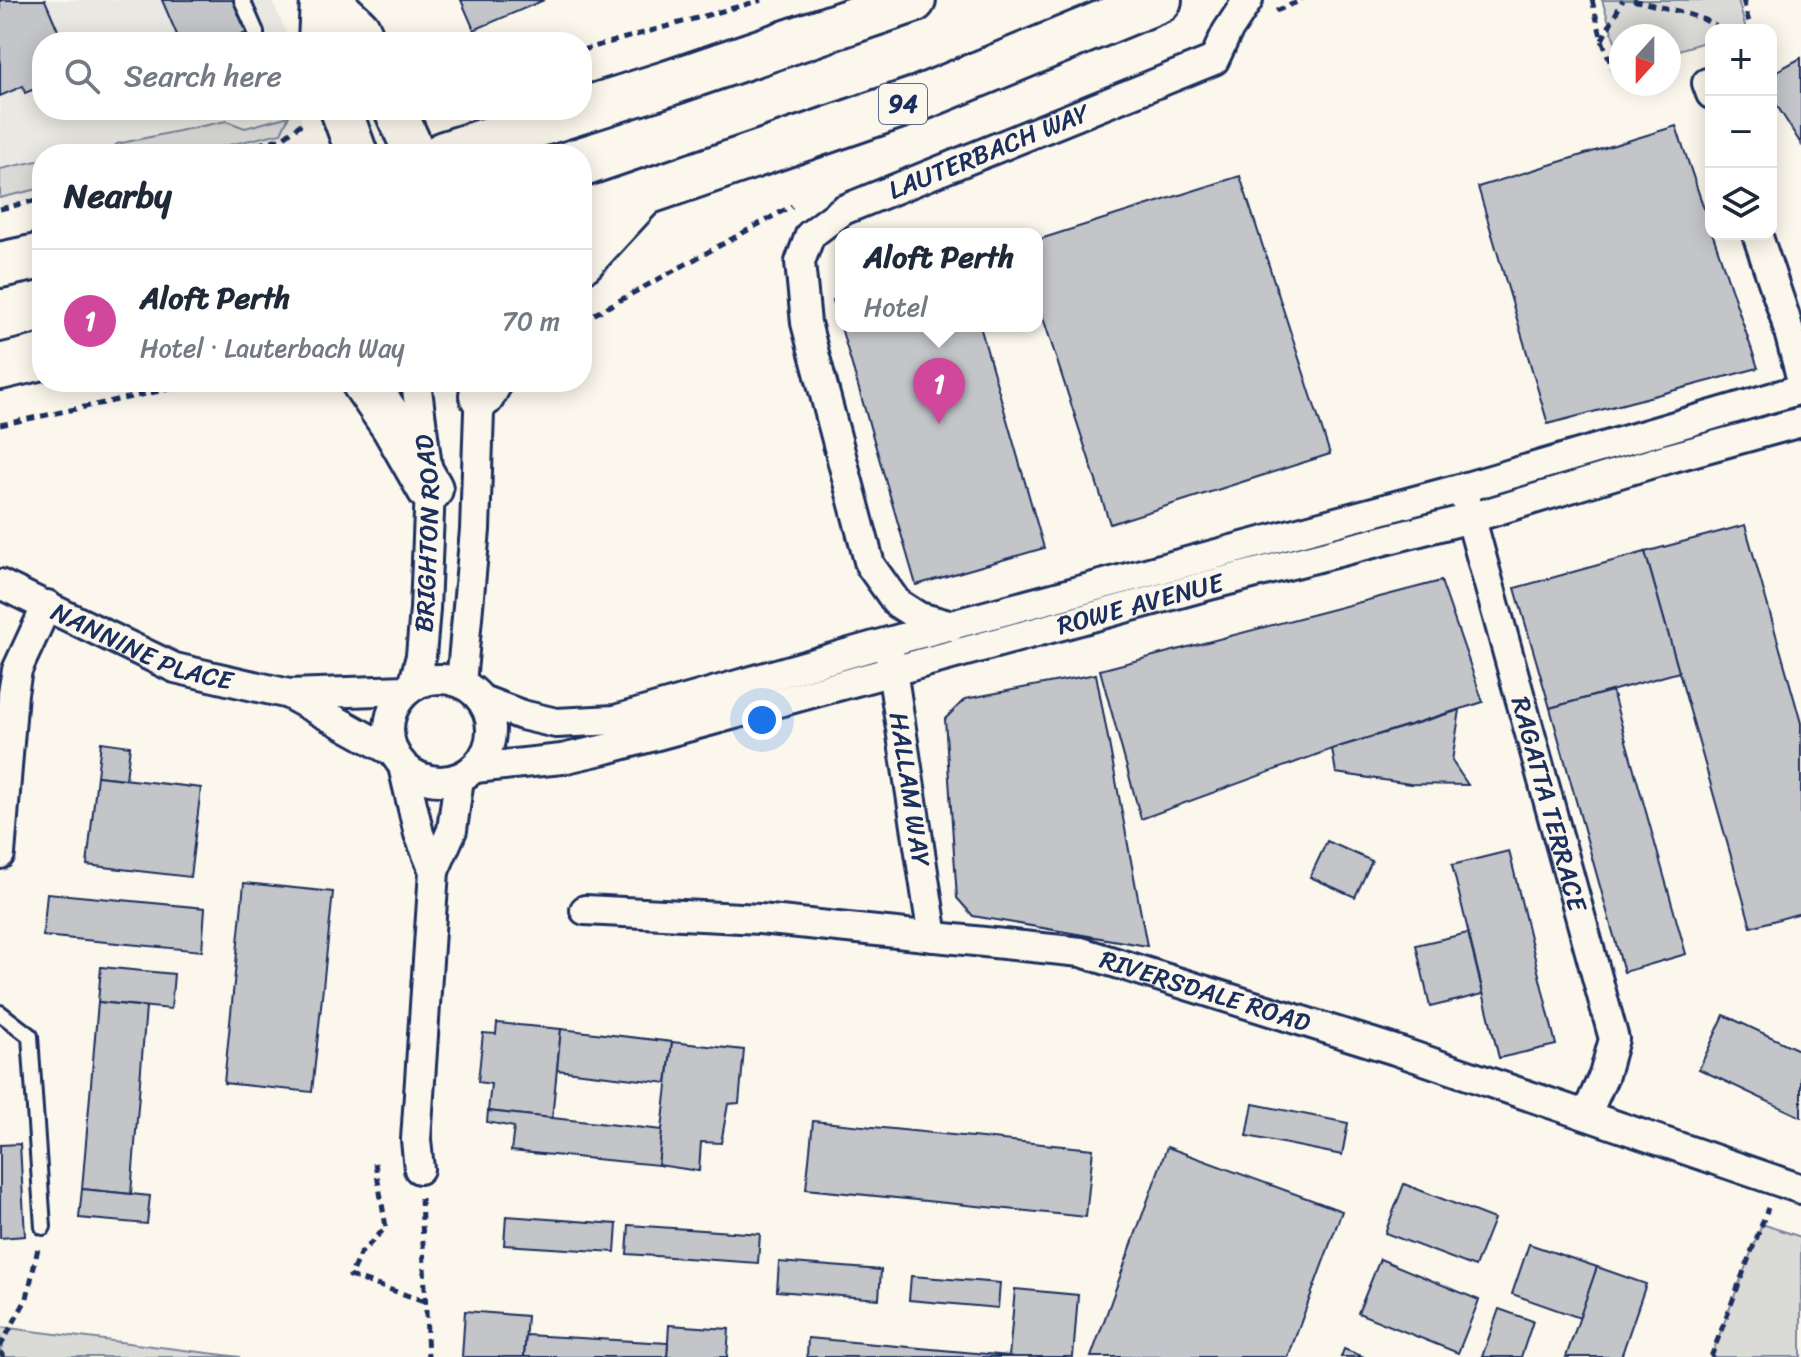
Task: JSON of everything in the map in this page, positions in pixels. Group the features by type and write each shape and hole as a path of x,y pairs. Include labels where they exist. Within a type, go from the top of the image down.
{"highway":[{"path":"592,107 913,0"},
{"name":"94","path":"592,211 918,99 1159,0"},
{"path":"476,144 552,120"},
{"path":"592,249 642,195"},
{"path":"0,265 32,258"},
{"path":"0,367 32,359"},
{"path":"371,392 430,489"}],"street":[{"path":"319,32 321,0"},
{"path":"329,0 361,32"},
{"name":"LAUTERBACH WAY","path":"952,626 919,617 897,603 870,565 806,323 800,262 810,235 843,210 1214,60 1227,32 1248,0"},
{"path":"345,120 353,144"},
{"path":"400,120 410,144"},
{"path":"1759,240 1801,377"},
{"name":"ROWE AVENUE","path":"471,692 522,715 556,723 615,720 888,642 1463,488 1801,389"},
{"name":"BRIGHTON ROAD","path":"410,688 421,656 430,489 417,392"},
{"name":"BRIGHTON ROAD","path":"471,692 475,530 484,392"},
{"name":"ROWE AVENUE","path":"467,773 562,759 892,673 1209,585 1471,518 1801,422"},
{"name":"RAGATTA TERRACE","path":"1463,488 1614,1039 1604,1075 1586,1115"},
{"name":"NANNINE PLACE","path":"0,584 175,668 289,694 410,688"},
{"path":"0,854 17,670 47,605"},
{"name":"HALLAM WAY","path":"888,642 933,937"},
{"path":"398,759 411,773 429,780 450,781 467,773 487,750 491,735 488,713 471,692 437,679 410,688 396,703 389,719 389,736 419,834 434,871"},
{"name":"NANNINE PLACE","path":"289,694 398,759"},
{"path":"419,1169 416,1140 434,871 452,830 467,773"},
{"name":"RIVERSDALE ROAD","path":"585,910 760,919 1081,952 1395,1050 1790,1185"}],"lane":[{"path":"242,0 256,32"},
{"path":"0,1013 30,1036 43,1227"}],"path":[{"path":"592,47 762,0"},
{"path":"1592,0 1609,59"},
{"path":"1602,40 1623,0"},
{"path":"1633,0 1712,24"},
{"path":"1743,0 1749,24"},
{"path":"258,144 283,138 301,124"},
{"path":"0,209 32,201"},
{"path":"0,425 155,392"},
{"path":"375,1163 386,1227 360,1254 350,1276 427,1302"},
{"path":"419,1169 428,1357"},
{"path":"1711,1357 1790,1185"},
{"path":"4,1357 0,1349 27,1298 43,1227"}],"shaded area":[{"path":"0,0 272,0 286,32 32,32 32,120 301,120 301,124 283,138 258,144 32,144 32,200 0,208"},
{"path":"1602,0 1738,0 1745,24 1705,24 1705,42 1681,49 1681,24 1610,24"},
{"path":"287,120 281,133 233,144 117,144 226,121 245,128"},
{"path":"32,162 32,190 0,198 0,169"},
{"path":"1762,1224 1801,1237 1801,1357 1711,1357"},
{"path":"0,1327 240,1357 0,1357"}],"building":[{"path":"0,0 45,0 59,32 32,32 32,90 25,93 23,86 0,96"},
{"path":"162,0 249,0 242,17 248,32 176,32"},
{"path":"461,0 544,0 474,30"},
{"path":"1801,58 1801,144 1777,106 1777,71"},
{"path":"1676,126 1705,212 1705,240 1715,240 1758,368 1548,424 1478,187"},
{"path":"1240,176 1330,454 1110,524 1043,317 1043,238"},
{"path":"842,332 982,332 1044,548 916,585"},
{"path":"1745,525 1801,723 1801,913 1751,927 1645,552"},
{"path":"1645,552 1679,672 1550,708 1515,588"},
{"path":"1441,581 1483,702 1332,749 1141,819 1100,670"},
{"path":"1096,674 1147,946 973,916 957,898 945,719 965,699"},
{"path":"1612,691 1686,954 1624,972 1550,708"},
{"path":"1460,710 1452,761 1468,785 1410,784 1336,773 1332,749"},
{"path":"101,742 130,746 126,779 97,776"},
{"path":"97,776 201,788 190,877 87,865"},
{"path":"1327,841 1372,861 1355,897 1310,877"},
{"path":"1509,851 1556,1045 1499,1058 1452,865"},
{"path":"244,883 333,892 312,1092 224,1083"},
{"path":"47,893 205,908 202,951 43,936"},
{"path":"1468,933 1483,994 1430,1007 1416,945"},
{"path":"101,967 174,974 171,1009 98,1002"},
{"path":"98,1002 146,1007 131,1194 82,1189"},
{"path":"1724,1015 1801,1051 1801,1117 1699,1069"},
{"path":"497,1023 561,1029 552,1118 488,1111 491,1084 478,1082 483,1033 496,1034"},
{"path":"561,1029 672,1042 667,1083 557,1070"},
{"path":"672,1042 744,1050 739,1103 728,1104 721,1143 701,1142 699,1171 658,1165"},
{"path":"1253,1104 1348,1123 1342,1155 1247,1136"},
{"path":"488,1111 662,1130 658,1165 511,1151 514,1127 487,1122"},
{"path":"813,1121 1093,1149 1086,1217 806,1189"},
{"path":"20,1144 25,1236 0,1238 0,1145"},
{"path":"1167,1147 1342,1211 1288,1357 1091,1357"},
{"path":"1404,1184 1494,1219 1475,1267 1385,1233"},
{"path":"82,1189 150,1196 147,1224 79,1218"},
{"path":"506,1216 617,1224 615,1252 504,1245"},
{"path":"629,1225 760,1234 758,1263 627,1254"},
{"path":"1529,1244 1597,1267 1580,1318 1512,1294"},
{"path":"1380,1259 1479,1300 1458,1353 1358,1313"},
{"path":"779,1262 881,1270 879,1299 777,1291"},
{"path":"1597,1267 1646,1284 1621,1357 1566,1357"},
{"path":"911,1276 1000,1283 998,1308 909,1300"},
{"path":"1015,1289 1078,1295 1073,1357 1009,1357"},
{"path":"1499,1309 1533,1321 1521,1357 1482,1357"},
{"path":"465,1311 527,1316 524,1357 462,1357"},
{"path":"669,1325 729,1329 727,1357 667,1357"},
{"path":"526,1335 668,1343 667,1357 524,1357"},
{"path":"808,1338 1009,1356 1009,1357 807,1357"},
{"path":"1344,1349 1364,1357 1341,1357"}],"place":[{"name":"Aloft Perth","path":"939,424"}]}
